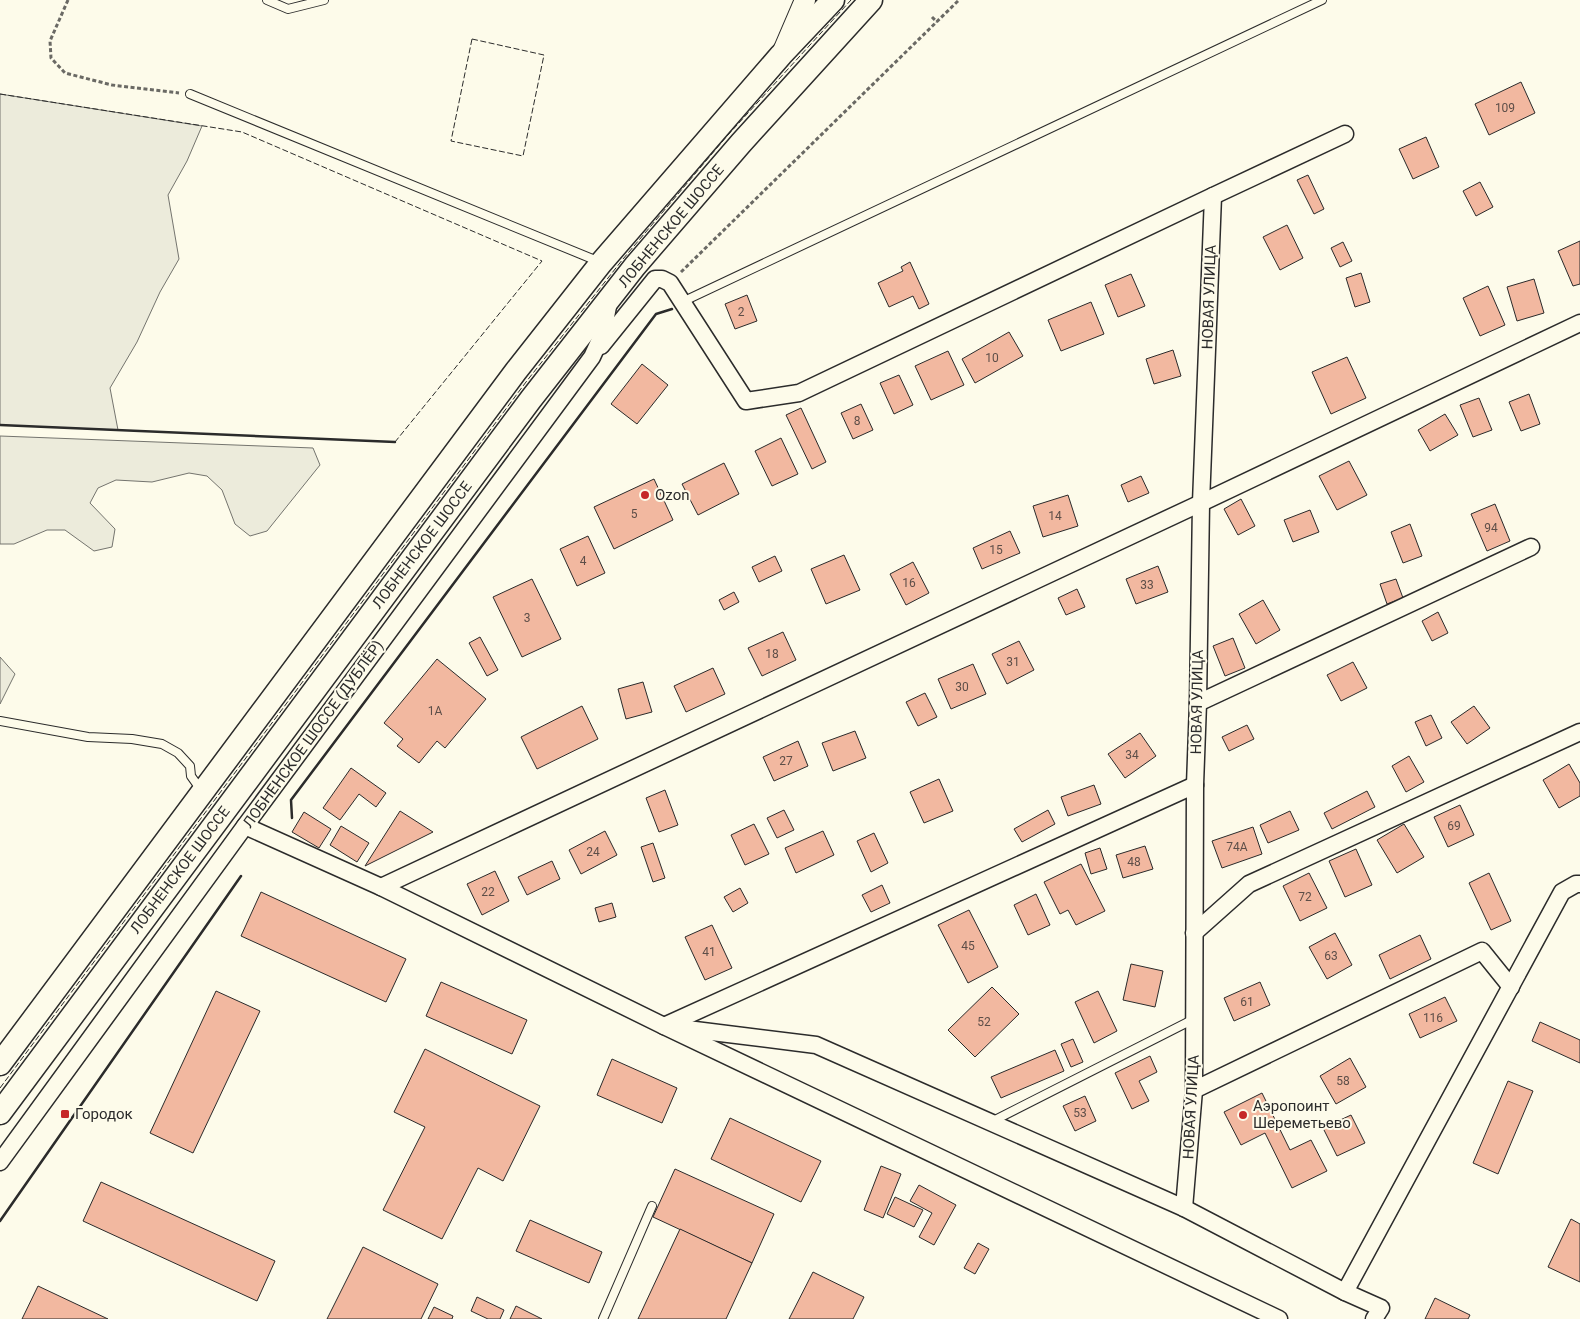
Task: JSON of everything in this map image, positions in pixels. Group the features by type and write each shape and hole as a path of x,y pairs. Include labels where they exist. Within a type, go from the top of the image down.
{"main road":[{"name":"ЛОБНЕНСКОЕ ШОССЕ","path":"0,1064 516,371 601,263 781,55 833,0"},
{"name":"ЛОБНЕНСКОЕ ШОССЕ","path":"0,1113 525,406 636,266 741,143 871,0"}],"street":[{"path":"781,55 805,0"},
{"path":"592,357 655,279 662,279 670,283 746,401 799,393 1346,134"},
{"name":"НОВАЯ УЛИЦА","path":"1184,1208 1194,1090 1195,784 1201,503 1213,196"},
{"name":"ЛОБНЕНСКОЕ ШОССЕ (ДУБЛЁР)","path":"0,1162 592,357 603,333 610,298"},
{"path":"381,887 1580,324"},
{"path":"1198,703 1532,547"},
{"path":"1194,933 1249,884 1580,732"},
{"path":"664,1026 1195,784"},
{"path":"246,826 381,887 664,1026 1279,1319"},
{"path":"1345,1292 1562,892 1576,884 1580,884"},
{"path":"1194,1090 1482,951 1511,987"},
{"path":"664,1026 816,1045 1184,1208 1345,1292 1381,1308 1374,1319"}],"lane":[{"path":"267,0 288,9 324,0"},
{"path":"682,302 1322,0"},
{"path":"190,94 601,263"},
{"path":"0,721 88,737 132,739 162,744 178,753 190,766 191,776 203,792"},
{"path":"990,1123 1194,1019"},
{"path":"603,1319 652,1206"}],"path":[{"path":"68,0 50,41 51,58 65,73 112,85 190,94"},
{"path":"670,283 959,0"},
{"path":"932,17 938,22"}],"shaded area":[{"path":"0,94 202,126 187,161 168,195 179,259 160,292 137,342 110,388 118,430 0,425"},
{"path":"0,436 313,448 320,465 267,531 250,536 235,524 222,490 207,476 189,473 152,482 116,480 98,488 90,503 115,529 112,547 94,551 65,530 47,530 14,544 0,544"},
{"path":"0,657 15,674 0,704"}],"building":[{"path":"1521,82 1535,113 1489,135 1475,104"},
{"path":"1426,137 1439,167 1413,179 1399,149"},
{"path":"1308,175 1324,209 1314,214 1297,180"},
{"path":"1480,182 1493,207 1476,216 1463,191"},
{"path":"1287,225 1303,258 1280,270 1263,237"},
{"path":"1580,241 1580,284 1573,286 1558,251"},
{"path":"1343,242 1352,261 1340,267 1331,248"},
{"path":"910,262 929,304 919,309 913,296 889,307 878,283 903,271 901,267"},
{"path":"1361,273 1370,302 1355,307 1346,278"},
{"path":"1131,274 1145,306 1118,317 1105,285"},
{"path":"1534,279 1544,313 1517,321 1507,287"},
{"path":"1488,286 1505,325 1480,336 1463,298"},
{"path":"747,295 757,321 735,329 725,304"},
{"path":"1091,302 1104,334 1061,351 1048,320"},
{"path":"1009,332 1023,356 975,383 962,359"},
{"path":"1173,350 1181,376 1154,384 1146,359"},
{"path":"948,351 964,385 931,400 915,366"},
{"path":"1347,357 1366,398 1331,414 1312,372"},
{"path":"642,364 668,385 637,424 611,404"},
{"path":"899,375 913,405 894,414 880,383"},
{"path":"1529,394 1540,424 1521,431 1509,402"},
{"path":"1479,398 1492,430 1473,437 1460,405"},
{"path":"861,404 873,430 853,439 841,413"},
{"path":"801,408 826,462 812,469 786,415"},
{"path":"1445,414 1458,435 1430,451 1418,430"},
{"path":"781,438 798,474 772,486 755,451"},
{"path":"1349,461 1367,495 1337,510 1319,476"},
{"path":"724,463 739,494 698,515 682,484"},
{"path":"1141,476 1149,493 1128,502 1121,485"},
{"path":"654,479 673,520 614,549 594,507"},
{"path":"1068,495 1078,526 1043,537 1033,506"},
{"path":"1241,499 1255,526 1238,535 1224,509"},
{"path":"1495,504 1510,541 1487,551 1471,514"},
{"path":"1310,510 1319,532 1293,542 1284,520"},
{"path":"1410,524 1422,556 1403,563 1391,532"},
{"path":"1010,531 1020,553 982,569 973,548"},
{"path":"588,536 605,573 577,586 560,549"},
{"path":"844,555 860,590 826,604 811,569"},
{"path":"775,556 782,571 759,582 752,567"},
{"path":"913,562 929,593 906,605 890,574"},
{"path":"1158,566 1168,592 1136,604 1126,579"},
{"path":"532,579 561,639 522,657 493,597"},
{"path":"1396,579 1403,598 1387,604 1380,584"},
{"path":"1077,589 1085,607 1066,615 1058,598"},
{"path":"734,592 739,602 724,610 719,600"},
{"path":"1263,600 1280,630 1256,644 1239,614"},
{"path":"1438,612 1448,633 1432,641 1422,621"},
{"path":"783,632 796,660 762,676 748,648"},
{"path":"480,637 498,670 487,676 469,643"},
{"path":"1233,638 1245,668 1225,676 1213,646"},
{"path":"1019,641 1034,670 1007,684 992,654"},
{"path":"437,659 486,699 445,748 437,741 419,763 397,746 403,739 384,723"},
{"path":"1353,662 1367,688 1341,701 1327,675"},
{"path":"973,664 986,694 951,709 938,679"},
{"path":"713,668 725,694 686,712 674,686"},
{"path":"643,682 652,712 626,719 618,689"},
{"path":"925,693 937,717 918,726 906,702"},
{"path":"582,706 598,739 537,769 521,737"},
{"path":"1474,706 1490,728 1467,744 1451,722"},
{"path":"1431,715 1442,738 1426,746 1415,722"},
{"path":"1247,725 1254,739 1229,751 1222,737"},
{"path":"855,731 866,758 833,771 822,743"},
{"path":"1140,733 1156,756 1125,778 1108,754"},
{"path":"798,741 808,766 774,781 763,757"},
{"path":"1409,756 1424,782 1406,792 1392,766"},
{"path":"1569,764 1580,783 1580,796 1559,808 1543,780"},
{"path":"351,768 386,793 376,807 359,794 340,820 323,808"},
{"path":"939,779 953,811 924,823 910,792"},
{"path":"1094,785 1101,804 1068,816 1061,797"},
{"path":"665,790 678,825 659,832 646,798"},
{"path":"1367,791 1375,807 1332,829 1324,813"},
{"path":"1460,805 1474,835 1448,847 1434,817"},
{"path":"784,810 794,830 777,838 767,818"},
{"path":"1048,810 1055,824 1022,842 1014,829"},
{"path":"400,811 433,832 365,866"},
{"path":"1290,811 1299,830 1268,843 1260,825"},
{"path":"304,812 331,829 319,848 292,832"},
{"path":"754,824 769,854 745,865 731,835"},
{"path":"1404,824 1424,857 1397,873 1377,840"},
{"path":"341,826 369,843 357,862 330,845"},
{"path":"1253,827 1262,854 1222,868 1212,841"},
{"path":"605,831 617,855 581,874 569,850"},
{"path":"823,831 834,855 796,873 785,848"},
{"path":"874,833 888,863 871,872 857,841"},
{"path":"653,843 665,878 653,882 641,847"},
{"path":"1145,846 1153,869 1123,878 1116,855"},
{"path":"1100,848 1107,869 1091,874 1085,853"},
{"path":"1356,849 1372,885 1345,897 1329,861"},
{"path":"552,861 560,879 527,895 518,877"},
{"path":"1081,864 1105,911 1076,925 1068,910 1060,914 1044,882"},
{"path":"495,871 509,901 482,915 467,884"},
{"path":"1309,873 1327,908 1300,921 1283,886"},
{"path":"1489,873 1511,921 1491,930 1469,883"},
{"path":"882,885 890,903 871,912 862,895"},
{"path":"740,888 748,903 733,912 724,897"},
{"path":"261,892 406,959 386,1002 241,936"},
{"path":"1036,894 1050,925 1028,935 1014,905"},
{"path":"612,903 616,917 599,922 595,908"},
{"path":"969,910 998,967 968,983 938,925"},
{"path":"712,925 732,968 705,980 685,937"},
{"path":"1335,933 1352,965 1327,979 1309,947"},
{"path":"1420,935 1431,959 1390,979 1379,955"},
{"path":"1131,964 1163,971 1155,1007 1123,1000"},
{"path":"441,982 527,1020 512,1054 426,1016"},
{"path":"1260,982 1270,1005 1234,1021 1224,998"},
{"path":"992,987 1019,1014 975,1057 948,1030"},
{"path":"216,991 260,1011 193,1153 150,1133"},
{"path":"1098,991 1117,1031 1094,1043 1075,1002"},
{"path":"1445,997 1457,1021 1420,1038 1409,1014"},
{"path":"1540,1022 1580,1040 1580,1063 1532,1041"},
{"path":"1073,1039 1083,1062 1071,1067 1061,1044"},
{"path":"425,1049 540,1106 503,1181 478,1168 442,1239 383,1210 425,1127 394,1112"},
{"path":"1055,1050 1064,1071 1001,1098 991,1077"},
{"path":"1150,1056 1157,1072 1139,1081 1149,1101 1132,1109 1115,1073"},
{"path":"1350,1058 1366,1087 1336,1104 1320,1076"},
{"path":"612,1059 677,1088 662,1123 597,1095"},
{"path":"1508,1081 1533,1091 1498,1174 1473,1163"},
{"path":"1262,1093 1290,1150 1311,1140 1327,1171 1292,1188 1265,1133 1241,1145 1224,1112"},
{"path":"1085,1096 1096,1121 1075,1131 1063,1106"},
{"path":"1351,1115 1365,1143 1337,1156 1323,1128"},
{"path":"730,1118 821,1161 801,1202 711,1159"},
{"path":"881,1166 901,1174 883,1218 864,1210"},
{"path":"675,1169 774,1214 752,1263 653,1217"},
{"path":"101,1182 275,1261 257,1301 83,1221"},
{"path":"919,1185 956,1205 934,1245 919,1237 932,1213 910,1201"},
{"path":"895,1197 923,1210 914,1227 887,1214"},
{"path":"1571,1219 1580,1224 1580,1282 1548,1267"},
{"path":"530,1220 602,1252 589,1283 516,1251"},
{"path":"680,1229 752,1263 726,1319 638,1319"},
{"path":"978,1243 989,1249 975,1274 964,1268"},
{"path":"363,1247 438,1284 421,1319 327,1319"},
{"path":"813,1272 864,1297 853,1319 789,1319"},
{"path":"38,1286 108,1319 22,1319"},
{"path":"477,1297 504,1310 500,1319 488,1319 471,1311"},
{"path":"1435,1298 1470,1315 1468,1319 1425,1319"},
{"path":"516,1306 542,1319 510,1319"},
{"path":"434,1307 453,1316 452,1319 428,1319"}],"fence":[{"path":"0,1088 526,382 623,259 727,136 851,0"},
{"path":"472,39 544,55 523,156 451,141 472,39"},
{"path":"0,94 242,132 542,261 395,442"}],"wall":[{"path":"292,818 291,800 656,314 672,309"},
{"path":"0,425 395,442"},
{"path":"0,1221 241,876"}],"place":[{"name":"Ozon","path":"645,495"},
{"name":"Городок","path":"65,1114"},
{"name":"Аэропоинт Шереметьево","path":"1243,1115"}]}
